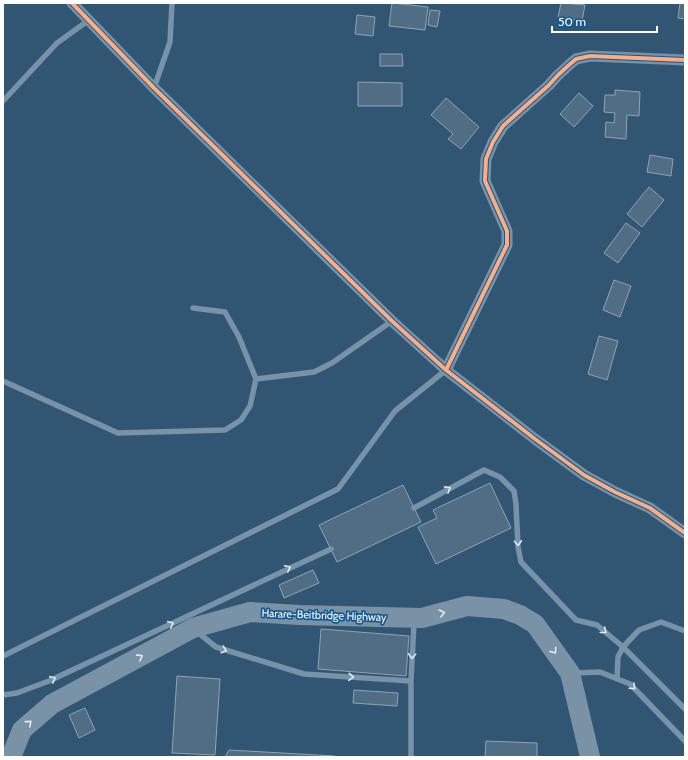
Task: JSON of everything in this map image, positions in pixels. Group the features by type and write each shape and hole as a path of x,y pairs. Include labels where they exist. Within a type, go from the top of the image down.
{"highway":[{"name":"Harare-Beitbridge Highway","path":"11,757 22,730 52,704 193,628 250,612 299,615 422,618 467,606 504,609 520,615 535,624 570,673 590,757"}],"street":[{"path":"72,3 154,88 392,321 446,370 584,475 615,492 650,508 685,533"},
{"path":"446,370 507,246 507,231 485,180 486,158 493,142 503,126 550,85 557,76 576,59 590,56 685,60"}],"lane":[{"path":"154,88 170,42 172,3"},
{"path":"3,101 57,43 89,20"},
{"path":"3,381 118,433 225,430 241,420 250,406 256,379 239,337 225,312 193,308"},
{"path":"256,379 314,372 332,363 392,321"},
{"path":"3,656 338,489 394,411 446,370"},
{"path":"414,508 484,470 500,477 514,491 518,547 521,562 576,620 597,625 623,647 685,709"},
{"path":"3,695 18,693 49,681 330,549"},
{"path":"411,757 411,681 414,618"},
{"path":"617,678 618,657 623,647 639,630 661,622 685,631"},
{"path":"193,628 216,647 304,674 411,681"},
{"path":"570,673 600,672 630,684 685,741"}],"building":[{"path":"392,3 428,7 425,30 389,26"},
{"path":"561,3 585,5 582,21 558,17"},
{"path":"680,3 685,3 685,19 678,18"},
{"path":"430,10 440,11 437,27 428,25"},
{"path":"357,15 375,17 373,36 355,34"},
{"path":"380,54 402,54 403,66 380,66"},
{"path":"358,82 402,83 402,106 358,106"},
{"path":"615,90 640,92 639,116 627,115 626,139 605,137 606,122 614,123 615,113 604,112 605,95 615,95"},
{"path":"579,93 593,106 574,127 560,114"},
{"path":"446,98 479,127 461,149 448,139 453,134 431,115"},
{"path":"650,155 673,159 671,176 647,172"},
{"path":"649,187 664,200 642,227 627,214"},
{"path":"626,223 640,233 618,263 604,253"},
{"path":"614,280 631,286 620,317 603,310"},
{"path":"599,336 618,341 607,380 588,374"},
{"path":"490,483 511,528 436,564 418,527 437,518 433,510"},
{"path":"403,485 421,522 337,562 319,525"},
{"path":"313,570 319,583 284,598 279,585"},
{"path":"321,629 409,636 406,676 318,669"},
{"path":"177,676 220,679 215,755 172,753"},
{"path":"354,690 398,693 397,706 353,703"},
{"path":"85,708 95,730 79,738 69,715"},
{"path":"486,741 537,743 537,757 485,757"},
{"path":"229,750 335,756 335,757 225,757"}],"cycle path":[{"path":"72,3 154,88 392,321 446,370 584,475 615,492 650,508 685,533"},
{"path":"446,370 507,245 507,231 485,181 486,159 493,142 503,126 576,59 590,56 685,60"}]}
